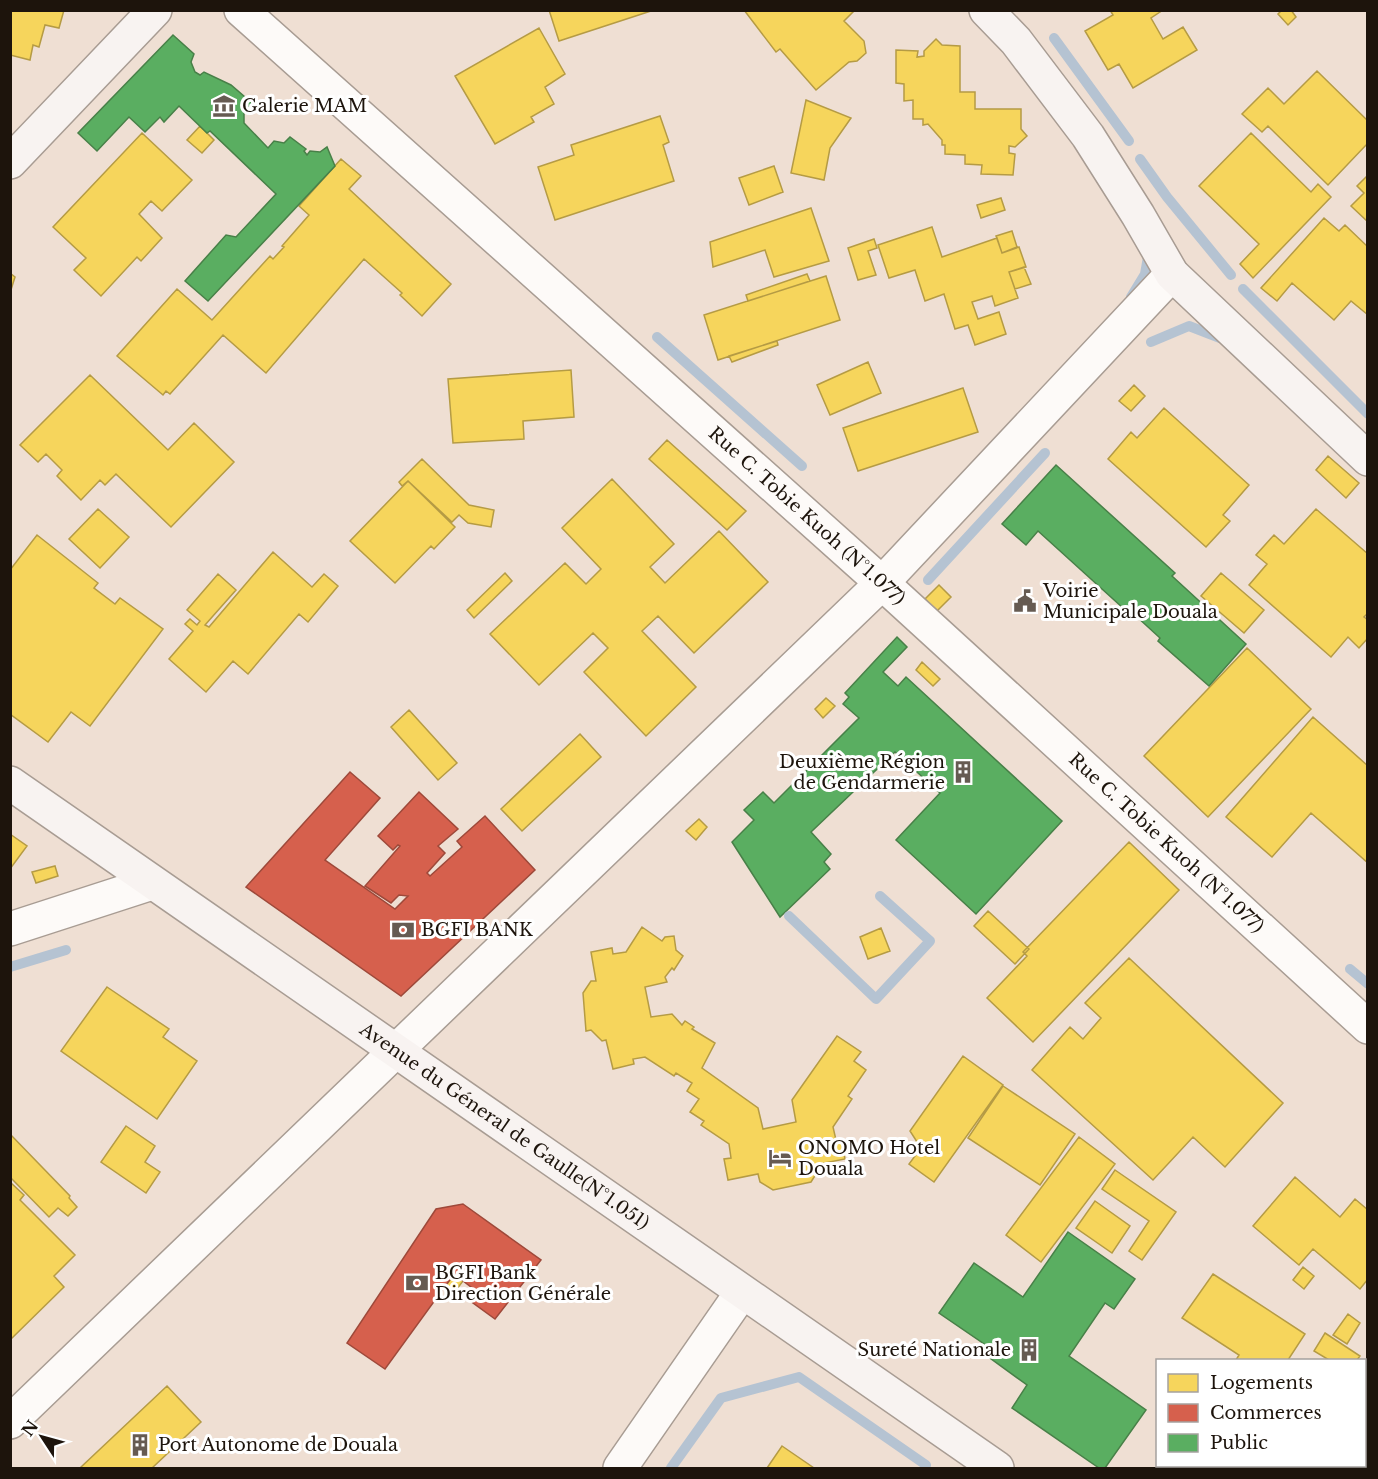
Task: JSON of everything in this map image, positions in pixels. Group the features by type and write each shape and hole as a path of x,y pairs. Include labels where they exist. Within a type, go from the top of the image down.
{"main road":[{"path":"10,162 155,10"},
{"path":"986,10 1016,41 1088,136 1172,274 1368,459"},
{"name":"Avenue du Géneral de Gaulle(N°1.051)","path":"10,783 997,1468"}],"street":[{"name":"Rue C. Tobie Kuoh (N°1.077)","path":"241,10 882,583 1368,1027"},
{"path":"10,1422 882,583 1172,274"},
{"path":"10,928 152,883"},
{"path":"620,1468 742,1292"}],"building: Logements":[{"path":"10,10 64,10 59,28 45,25 39,47 33,45 30,60 10,55"},
{"path":"549,10 654,10 559,41"},
{"path":"744,10 855,10 844,21 864,41 866,53 857,61 849,62 816,90 780,49 776,52"},
{"path":"1110,10 1163,10 1151,18 1163,39 1183,27 1197,50 1133,88 1119,64 1108,70 1085,31 1113,15"},
{"path":"1282,10 1291,10 1296,17 1288,25 1278,14"},
{"path":"539,28 565,74 545,87 554,104 531,117 534,122 495,144 455,76"},
{"path":"936,39 942,45 960,46 960,92 975,92 975,109 1021,109 1021,129 1027,136 1015,147 1009,146 1009,153 1015,154 1013,175 981,174 982,165 965,164 965,155 945,154 945,145 942,145 942,140 928,124 923,125 923,119 913,119 913,100 904,101 904,84 896,83 896,50 918,51 917,57 924,56 924,51"},
{"path":"1317,71 1368,121 1368,143 1328,185 1268,126 1262,132 1242,114 1268,88 1284,104"},
{"path":"806,100 851,118 830,148 824,180 791,173"},
{"path":"660,116 669,142 663,145 674,181 555,220 538,167 574,155 571,145"},
{"path":"200,126 214,140 202,153 187,140"},
{"path":"142,133 192,180 162,211 151,201 139,214 162,238 141,261 137,257 101,296 74,270 86,258 53,227"},
{"path":"1251,133 1311,192 1318,184 1331,197 1253,278 1240,264 1259,244 1199,186"},
{"path":"341,159 361,176 349,189 451,284 422,316 400,295 402,293 364,259 266,373 223,335 170,394 166,391 163,395 117,356 177,289 212,320 270,256 273,259 284,247 282,246 309,215 299,206"},
{"path":"774,166 783,192 749,205 739,178"},
{"path":"1368,175 1368,222 1351,206 1364,193 1357,186"},
{"path":"1001,198 1005,210 981,218 977,205"},
{"path":"811,208 829,261 774,277 765,250 713,267 710,242"},
{"path":"1324,218 1339,231 1345,225 1368,247 1368,315 1351,301 1334,320 1292,283 1277,301 1261,288"},
{"path":"932,227 942,257 997,238 1002,253 1019,247 1026,267 1009,272 1018,298 995,306 992,296 972,302 978,319 999,312 1006,334 975,345 968,325 955,329 944,294 925,301 915,270 889,278 878,245"},
{"path":"1012,231 1017,247 1002,253 996,236"},
{"path":"874,239 877,248 868,251 876,275 858,280 848,248"},
{"path":"1024,267 1031,284 1015,289 1009,272"},
{"path":"10,273 15,277 10,293"},
{"path":"807,274 810,281 748,301 746,295"},
{"path":"826,276 840,320 718,360 704,315"},
{"path":"777,341 778,345 732,362 729,356"},
{"path":"868,362 881,393 830,415 817,385"},
{"path":"571,370 574,417 523,421 524,439 453,443 448,379"},
{"path":"90,375 168,450 194,423 234,462 171,527 116,474 105,485 100,480 81,500 57,476 62,470 46,454 38,462 20,445"},
{"path":"1134,385 1145,396 1131,411 1119,401"},
{"path":"963,388 978,432 858,471 843,428"},
{"path":"1164,408 1249,485 1223,515 1230,521 1206,547 1108,459 1131,432 1137,438"},
{"path":"667,440 746,511 727,530 649,459"},
{"path":"1328,456 1359,483 1346,498 1316,470"},
{"path":"422,459 469,505 494,510 491,527 468,523 459,515 452,522 408,481 402,486 399,482"},
{"path":"612,479 674,544 650,567 665,583 719,531 768,582 694,653 658,616 642,631 696,687 646,736 584,672 608,648 593,633 539,685 490,634 565,563 586,584 601,569 562,528"},
{"path":"408,481 455,527 434,549 431,546 395,583 350,541"},
{"path":"98,509 129,537 100,568 69,539"},
{"path":"1316,509 1368,554 1368,613 1364,617 1368,620 1368,638 1359,648 1348,637 1331,657 1249,585 1267,564 1256,555 1274,535 1284,544"},
{"path":"37,535 98,583 94,588 115,604 120,598 163,629 90,726 71,712 48,742 10,714 10,570"},
{"path":"273,552 312,587 324,574 338,586 308,622 299,614 248,674 233,661 206,692 169,659 193,631 185,624 190,619 197,625 200,621 187,610 218,574 236,590 205,625 209,627"},
{"path":"505,573 512,581 474,618 467,610"},
{"path":"1221,573 1264,610 1244,633 1201,596"},
{"path":"939,585 951,597 937,611 925,599"},
{"path":"1247,648 1311,709 1208,817 1144,756"},
{"path":"922,662 940,679 933,686 916,670"},
{"path":"826,698 835,706 823,718 815,709"},
{"path":"409,710 457,763 438,780 391,727"},
{"path":"1313,717 1368,766 1368,863 1311,813 1272,857 1226,817"},
{"path":"580,734 601,757 522,831 501,809"},
{"path":"699,819 707,827 696,840 686,831"},
{"path":"10,834 27,846 10,869"},
{"path":"1129,842 1179,890 1033,1042 987,998 1027,956 1023,952"},
{"path":"55,866 58,876 36,883 32,872"},
{"path":"988,911 1029,949 1015,964 974,926"},
{"path":"642,927 662,941 665,937 674,936 676,950 683,956 674,970 672,968 665,977 667,982 645,987 651,1017 672,1014 682,1025 685,1021 694,1027 692,1029 715,1043 702,1068 758,1108 763,1129 796,1122 792,1100 837,1036 861,1052 854,1061 866,1070 848,1096 852,1099 833,1127 836,1140 841,1139 845,1159 814,1165 816,1174 811,1182 773,1190 760,1182 758,1174 728,1180 724,1159 731,1158 729,1144 701,1125 704,1121 690,1112 699,1099 687,1091 692,1083 676,1073 674,1076 645,1057 633,1059 634,1064 613,1069 606,1040 602,1041 591,1030 586,1031 583,993 591,981 596,981 591,952 612,948 613,954 626,952"},
{"path":"881,928 890,951 868,959 860,937"},
{"path":"1129,958 1283,1103 1225,1167 1193,1137 1153,1180 1032,1070 1070,1027 1083,1039 1101,1018 1085,1003"},
{"path":"107,987 169,1029 163,1037 197,1061 157,1119 61,1051"},
{"path":"963,1056 1003,1085 934,1182 909,1164 921,1148 910,1131"},
{"path":"1003,1086 1075,1134 1040,1185 968,1138"},
{"path":"126,1126 155,1146 145,1162 160,1172 146,1193 101,1162"},
{"path":"10,1134 70,1196 69,1198 77,1207 68,1216 58,1208 49,1217 10,1177"},
{"path":"1079,1137 1115,1164 1041,1262 1006,1235"},
{"path":"1115,1170 1176,1212 1142,1260 1129,1251 1149,1221 1102,1189"},
{"path":"1295,1177 1340,1217 1355,1199 1368,1210 1368,1279 1360,1289 1313,1249 1299,1265 1253,1226"},
{"path":"10,1182 24,1195 20,1200 75,1255 54,1276 64,1287 10,1340"},
{"path":"1095,1201 1130,1226 1112,1253 1076,1228"},
{"path":"1303,1267 1314,1276 1304,1289 1293,1280"},
{"path":"454,1274 463,1281 454,1293 445,1287"},
{"path":"1213,1274 1305,1334 1289,1359 1237,1359 1239,1355 1182,1318"},
{"path":"1348,1314 1360,1323 1347,1344 1333,1335"},
{"path":"1325,1333 1360,1356 1358,1359 1327,1359 1314,1351"},
{"name":"Port Autonome de Douala","path":"167,1386 201,1422 152,1468 80,1468"},
{"path":"782,1446 814,1468 767,1468"}],"building: Commerces":[{"path":"350,772 380,798 325,860 395,909 408,896 399,895 391,903 365,886 400,846 398,845 393,850 378,836 419,792 458,829 438,846 445,853 427,873 430,876 462,847 457,841 485,816 535,870 401,996 246,887"},
{"name":"BGFI Bank Direction Générale","path":"463,1204 541,1260 495,1319 469,1300 476,1291 454,1274 385,1369 347,1343 436,1209"}],"building: Public":[{"path":"173,35 194,54 191,62 195,72 200,75 204,72 231,85 252,103 244,112 244,123 268,148 274,141 284,143 290,137 306,149 304,151 307,155 310,151 320,152 327,147 335,166 208,301 185,281 226,235 236,237 276,194 210,131 207,133 179,106 164,122 160,117 145,132 129,117 97,151 78,133"},
{"path":"1056,465 1175,573 1172,576 1246,644 1209,686 1158,641 1160,638 1136,616 1134,618 1038,531 1026,545 1002,524"},
{"name":"Deuxième Région de Gendarmerie","path":"897,637 907,647 883,672 898,686 906,677 1062,821 976,914 896,840 940,793 895,752 811,832 831,854 824,862 830,869 780,917 732,842 754,820 744,810 763,792 774,803 859,718 843,704 849,697 845,693"},
{"name":"Sureté Nationale","path":"1068,1232 1135,1279 1114,1309 1105,1303 1069,1356 1146,1410 1105,1468 1099,1468 1012,1408 1027,1385 983,1353 987,1346 939,1313 974,1263 1023,1297"}],"waterway":[{"path":"1054,38 1129,141"},
{"path":"1140,159 1167,197 1231,275"},
{"path":"1131,297 1145,274 1149,251"},
{"path":"1243,289 1368,414"},
{"path":"1151,342 1189,326 1220,338"},
{"path":"657,337 802,466"},
{"path":"928,580 1045,453"},
{"path":"789,916 876,999 930,941 880,896"},
{"path":"10,967 66,950"},
{"path":"1350,969 1368,984"},
{"path":"671,1468 721,1398 799,1377 926,1465"}],"place":[{"name":"Galerie MAM","path":"224,106"},
{"name":"Voirie Municipale Douala","path":"1025,601"},
{"name":"Deuxième Région de Gendarmerie","path":"963,772"},
{"name":"BGFI BANK","path":"403,930"},
{"name":"ONOMO Hotel Douala","path":"780,1158"},
{"name":"BGFI Bank Direction Générale","path":"417,1283"},
{"name":"Sureté Nationale","path":"1029,1350"},
{"name":"Port Autonome de Douala","path":"140,1445"}]}
